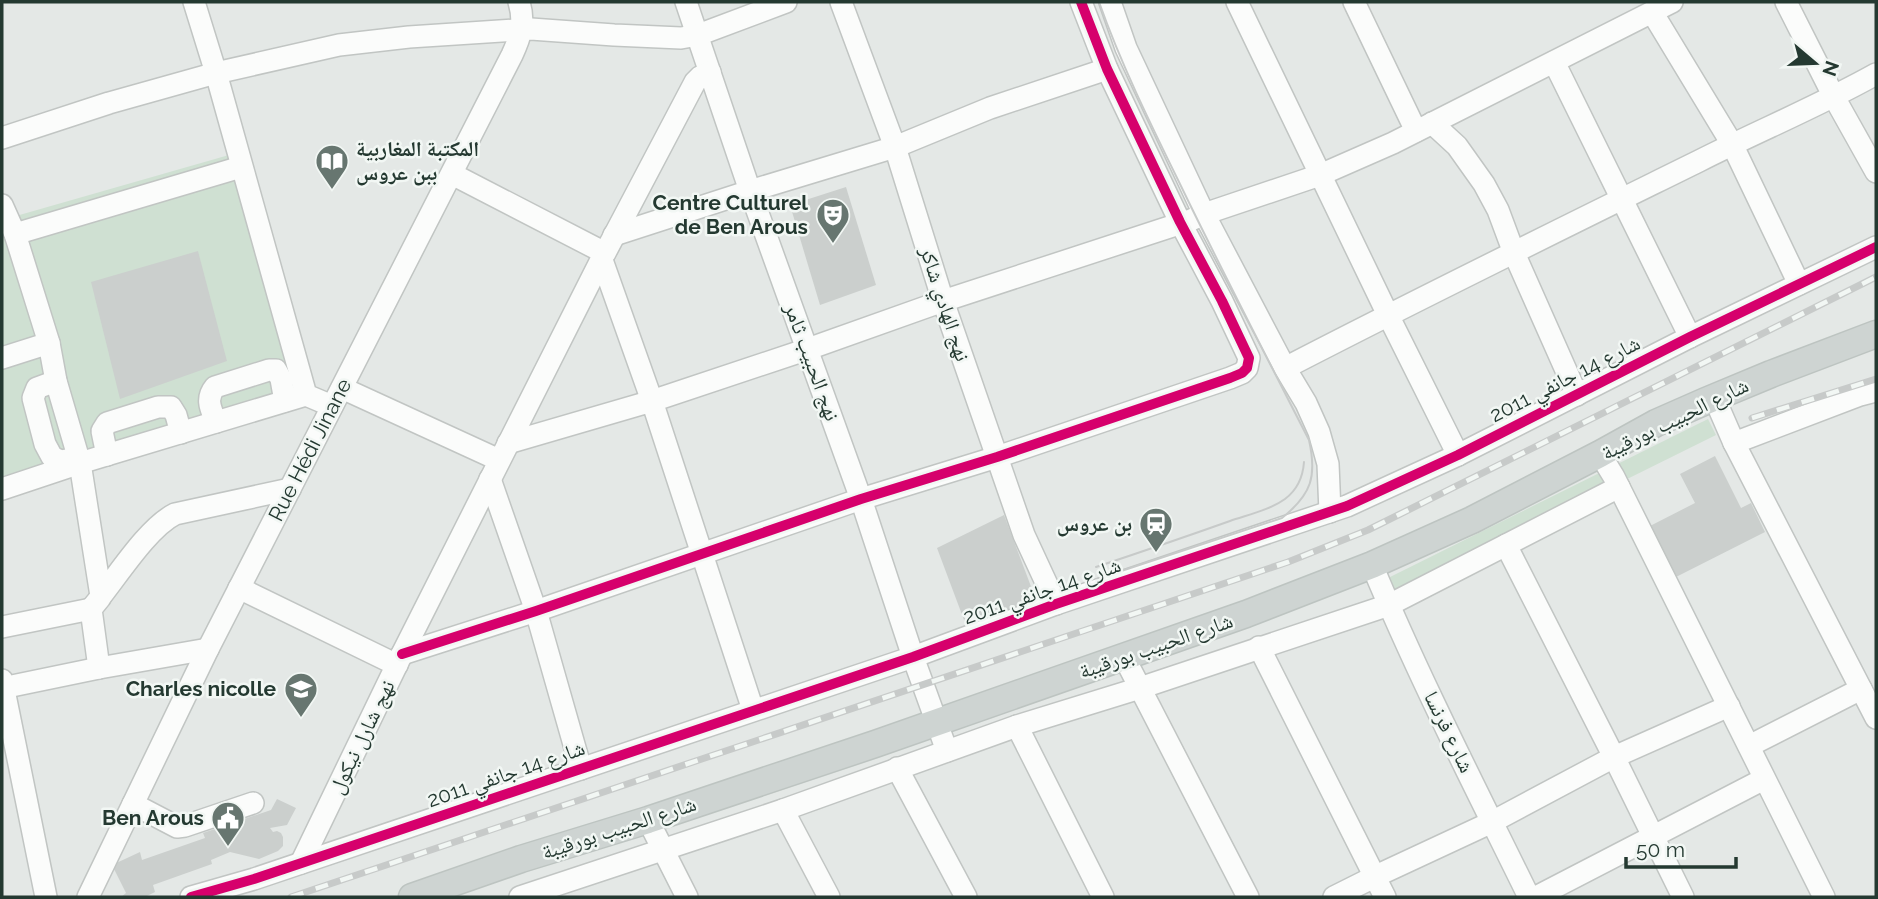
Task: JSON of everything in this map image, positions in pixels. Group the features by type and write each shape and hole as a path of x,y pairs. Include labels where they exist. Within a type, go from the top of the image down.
{"main road":[{"name":"شارع الحبيب بورقيبة","path":"412,897 446,892 520,859 648,820 936,723 1246,614 1372,565 1472,520 1656,423 1714,397 1876,334"}],"street":[{"path":"194,2 306,395"},
{"path":"519,2 523,29"},
{"name":"نهج الحبيب ثامر","path":"686,2 750,191 862,499 913,657 947,751"},
{"path":"2,138 109,103 216,73 340,45 523,29 681,37 698,35 786,2"},
{"name":"نهج الهادي شاكر","path":"841,2 895,147 943,301 1024,535 1056,604"},
{"path":"239,588 399,660 862,499 997,457 1242,373 1247,368 1249,358 1107,69 1081,2"},
{"path":"1110,2 1126,48 1204,214 1319,432 1328,464 1330,512"},
{"path":"1237,2 1458,455"},
{"path":"1354,2 1424,127 1457,146 1498,210 1514,253 1577,395"},
{"path":"2,489 79,460 107,455 306,395 337,397 499,461 652,401 1320,174 1394,143 1672,2"},
{"path":"1786,2 1876,172"},
{"path":"1652,12 1732,144 1799,284"},
{"name":"Rue Hédi Jinane","path":"88,897 208,649 452,174 523,29"},
{"path":"1554,62 1690,337"},
{"path":"607,249 750,191 895,147 990,108 1107,69"},
{"name":"نهج شارل نيكول","path":"301,863 399,660 607,249 695,82 710,72"},
{"path":"1284,368 1876,74"},
{"path":"15,234 241,167"},
{"path":"452,174 607,249 652,401 753,710"},
{"path":"2,205 15,234 48,343 79,460 96,603 99,668"},
{"name":"شارع 14 جانفي 2011","path":"191,897 254,879 582,769 913,657 1056,604 1348,506 1458,455 1690,337 1876,247"},
{"path":"2,358 48,343"},
{"path":"216,422 209,401 209,394 215,387 269,370 276,370 281,379 285,401"},
{"path":"1734,443 1876,391"},
{"path":"1714,397 1734,443 1876,718"},
{"path":"107,455 102,431 107,422 158,407 171,407 181,433"},
{"path":"1601,454 1824,897"},
{"path":"499,461 536,611 582,769"},
{"path":"520,897 547,893 1017,726 1389,605 1619,487"},
{"path":"2,627 96,603 153,530 166,518 290,489"},
{"path":"1506,545 1683,897"},
{"name":"شارع فرنسا","path":"1372,565 1529,897"},
{"path":"1259,647 1385,897"},
{"path":"46,897 2,686 208,649"},
{"path":"1124,657 1248,897"},
{"path":"1749,746 1861,689"},
{"path":"1334,897 1492,822 1614,757 1729,706"},
{"path":"1017,726 1103,897"},
{"path":"897,768 966,897"},
{"path":"1536,897 1764,779"},
{"path":"133,803 177,827 253,803"},
{"path":"783,810 829,897"},
{"path":"648,820 687,897"}],"green space":[{"path":"236,153 303,397 2,488 2,220"},
{"path":"1708,419 1716,435 1393,595 1386,579"}],"building":[{"name":"Centre Culturel de Ben Arous","path":"846,187 876,285 820,305 790,205"},
{"path":"198,251 227,361 120,399 91,282"},
{"path":"1715,456 1741,508 1751,503 1765,532 1676,577 1650,526 1695,503 1680,474"},
{"path":"1004,515 1038,605 967,628 937,548"},
{"name":"Ben Arous","path":"277,799 296,808 287,825 270,828 273,832 281,833 283,837 283,846 278,851 259,859 230,852 211,860 212,864 153,885 155,892 145,897 121,897 126,893 112,865 140,852 142,860 205,838 203,833 271,810"}],"tram line":[{"path":"1097,579 1282,518 1300,501 1310,484 1312,474 1309,440 1157,138 1126,71 1099,2"},
{"path":"1096,567 1272,506 1285,499 1296,487 1304,462"}],"railway":[{"path":"291,897 1288,562 1368,530 1876,277"},
{"path":"1752,418 1876,379"}],"cycle path":[{"path":"402,654 1242,373 1247,368 1249,358 1107,69 1081,2"},
{"path":"191,897 254,879 913,657 1056,604 1347,506 1458,455 1690,337 1876,247"}],"place":[{"name":"المكتبة المغاربية ببن عروس","path":"332,191"},
{"name":"Centre Culturel de Ben Arous","path":"833,245"},
{"name":"بن عروس","path":"1156,554"},
{"name":"Charles nicolle","path":"301,719"},
{"name":"Ben Arous","path":"228,848"}]}
